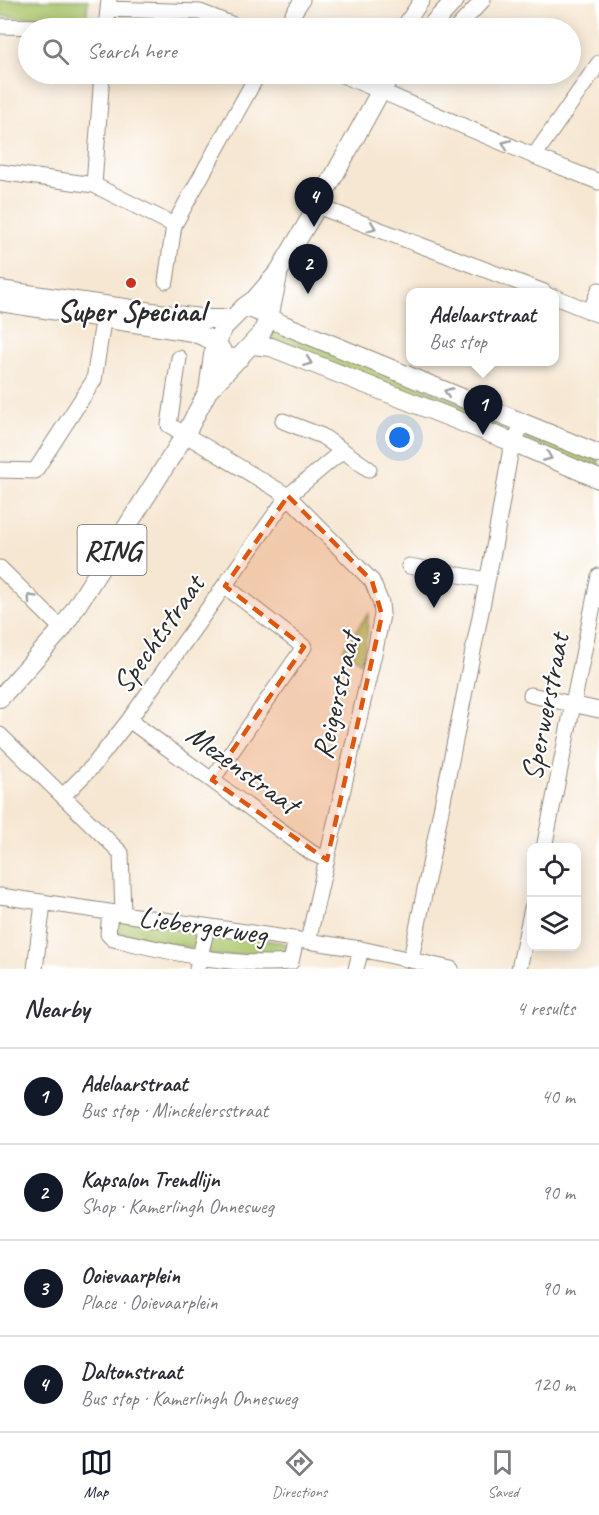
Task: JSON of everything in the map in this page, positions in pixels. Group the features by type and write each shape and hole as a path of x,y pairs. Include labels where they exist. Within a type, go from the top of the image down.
{"main road":[{"path":"438,18 455,0"},
{"name":"RING","path":"208,391 216,343 222,329 255,299 279,271 385,84"},
{"name":"RING","path":"0,698 62,629 185,435 208,391 261,334 269,318 279,271"},
{"path":"0,290 192,332 216,343 222,354 230,358 271,347 515,443 599,479"},
{"path":"0,302 104,314 195,318 237,313 254,308 269,318 599,454"}],"street":[{"path":"290,18 302,0"},
{"path":"410,18 422,0"},
{"path":"466,18 483,0"},
{"path":"109,4 202,6 223,18"},
{"path":"0,26 18,26"},
{"path":"534,156 599,63"},
{"path":"94,185 101,84"},
{"path":"166,281 174,225 252,84"},
{"path":"362,84 599,182"},
{"path":"0,172 94,185 174,225"},
{"path":"317,206 533,288"},
{"path":"559,299 595,314 599,290"},
{"path":"0,470 35,471 94,380 104,314"},
{"path":"179,358 169,425 185,435"},
{"path":"283,422 322,436 369,469"},
{"path":"411,959 510,454 522,423"},
{"name":"Reigerstraat","path":"185,435 288,496 372,581 381,603 382,615 376,645 327,860 302,940"},
{"path":"288,496 342,451"},
{"name":"Spechtstraat","path":"63,795 93,766 129,720 288,496"},
{"path":"409,566 487,580"},
{"path":"0,568 62,629"},
{"name":"Sperwerstraat","path":"545,843 599,576"},
{"path":"212,780 304,647 225,586"},
{"path":"531,695 599,710"},
{"name":"Mezenstraat","path":"129,720 312,853 327,860"},
{"path":"0,735 121,853 116,913"},
{"name":"Liebergerweg","path":"0,896 361,949 451,969"},
{"path":"35,969 43,903"},
{"name":"Liebergerweg","path":"116,913 108,934 113,939 198,964 291,962 302,940"},
{"path":"198,964 207,927"},
{"path":"519,969 527,928"},
{"path":"356,969 361,949"}],"highlighted area":[{"path":"288,496 372,581 382,615 327,860 212,780 304,647 225,586"}],"green space":[{"path":"0,0 88,0 86,18 0,16"},
{"path":"273,327 511,423 512,430 508,433 265,339"},
{"path":"528,434 599,460 599,474 524,440"},
{"path":"368,614 367,636 362,662 343,649"},
{"path":"117,918 191,930 197,938 196,949 112,932"},
{"path":"220,933 284,943 290,948 288,955 212,956 207,952 210,939"}],"place":[{"name":"Daltonstraat","path":"314,227"},
{"name":"Super Speciaal","path":"131,283"},
{"name":"Kapsalon Trendlijn","path":"308,294"},
{"name":"Adelaarstraat","path":"483,435"},
{"name":"Ooievaarplein","path":"434,608"}]}
